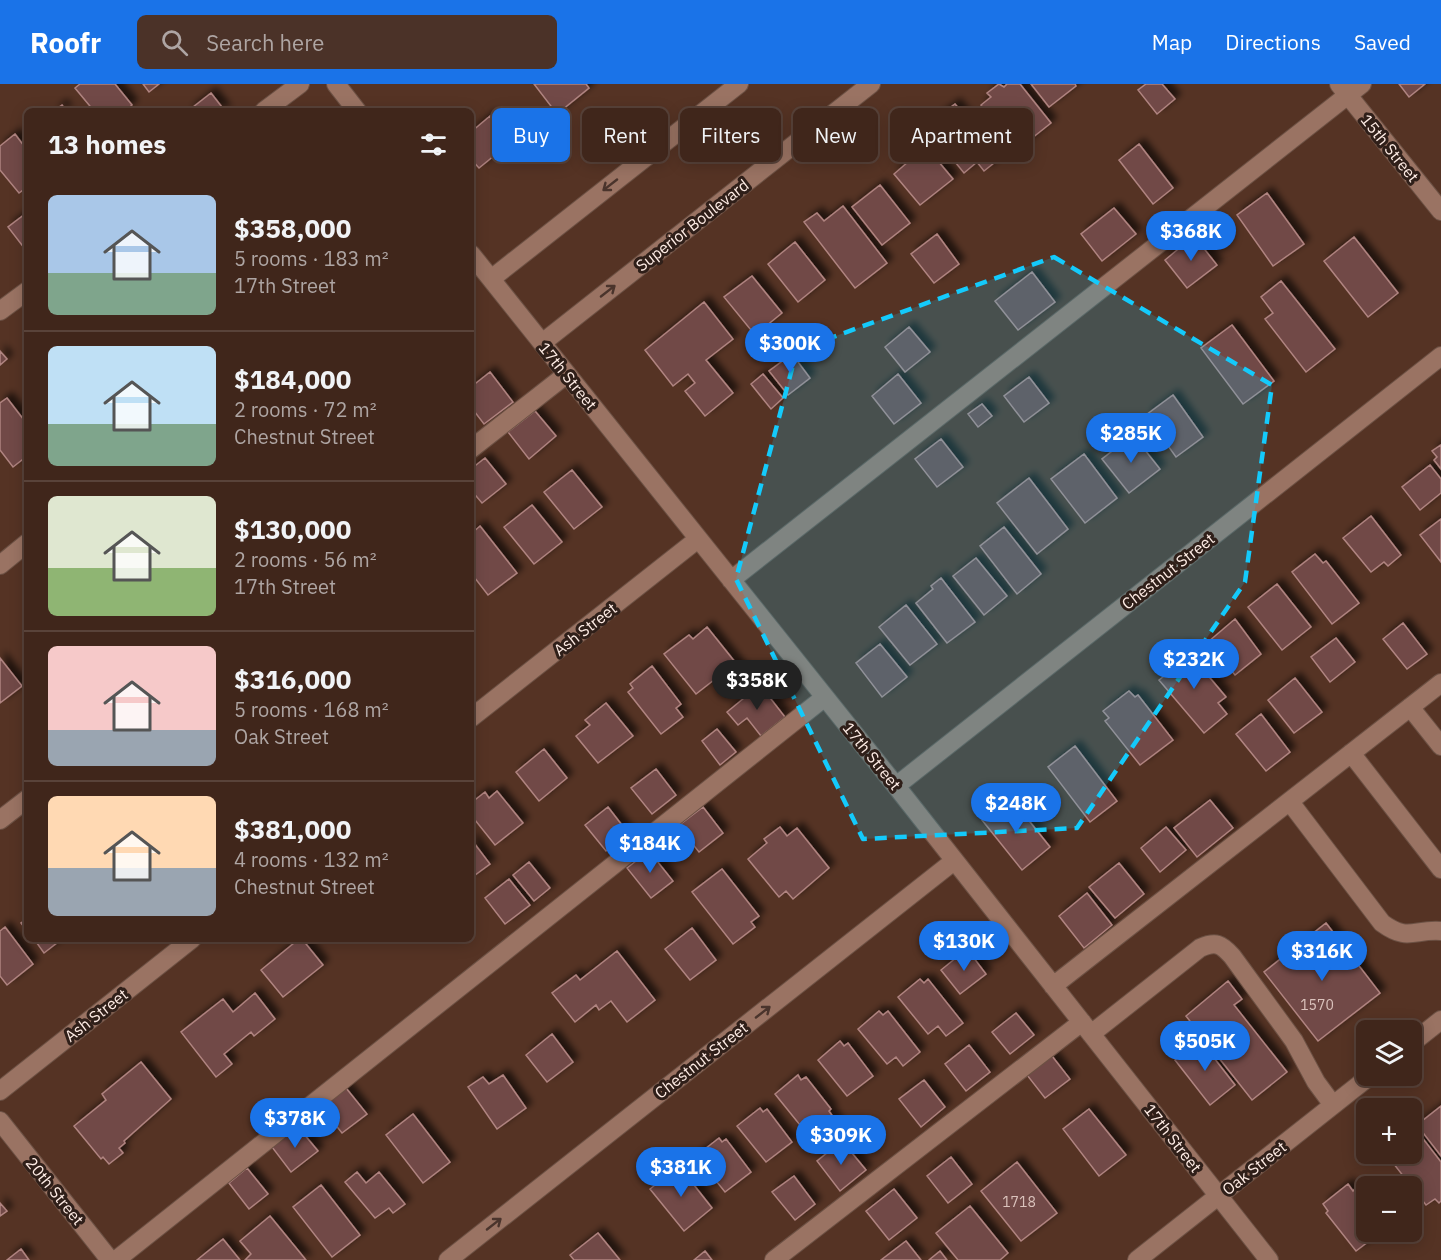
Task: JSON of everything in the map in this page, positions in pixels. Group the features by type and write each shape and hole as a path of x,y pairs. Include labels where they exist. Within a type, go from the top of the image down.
{"street":[{"path":"268,108 300,84"},
{"path":"336,84 355,108"},
{"path":"491,279 739,84"},
{"name":"Superior Boulevard","path":"542,343 871,84"},
{"path":"731,580 1350,88"},
{"name":"15th Street","path":"1350,88 1441,211"},
{"name":"17th Street","path":"474,258 896,786 1269,1260"},
{"path":"0,311 24,293"},
{"name":"Chestnut Street","path":"896,786 1441,356"},
{"path":"474,447 567,374"},
{"name":"Ash Street","path":"474,716 698,539"},
{"path":"0,565 24,545"},
{"path":"1053,986 1441,683"},
{"path":"116,1260 825,697"},
{"path":"1410,706 1441,746"},
{"path":"1350,753 1441,868"},
{"path":"0,820 24,801"},
{"path":"1290,802 1382,923 1395,932 1408,935 1426,930 1441,931"},
{"name":"Chestnut Street","path":"448,1260 954,861"},
{"name":"Ash Street","path":"0,1091 188,942"},
{"path":"774,1260 1086,1028 1200,948 1211,943 1222,946 1232,956 1294,1041 1316,1082 1333,1105"},
{"path":"1422,1035 1441,1020"},
{"name":"Oak Street","path":"1137,1260 1357,1086"},
{"name":"20th Street","path":"0,1121 110,1260"}],"highlighted area":[{"path":"1054,257 1272,385 1245,582 1077,828 863,839 736,579 797,350"}],"building":[{"path":"80,84 115,84 132,105 128,108 92,108 75,88"},
{"path":"143,84 159,84 149,92"},
{"path":"534,84 586,84 589,88 564,108 552,108"},
{"path":"999,84 1004,87 1007,84 1020,84 1051,123 1033,137 1033,108 983,108 981,105 991,97 987,93"},
{"path":"1031,84 1075,84 1076,86 1049,107"},
{"path":"1146,84 1162,84 1175,99 1157,114 1138,90"},
{"path":"1399,84 1425,84 1409,97"},
{"path":"211,93 223,108 192,108"},
{"path":"490,116 492,118 492,157 479,168 474,162 474,129"},
{"path":"15,134 24,146 24,189 19,193 0,170 0,146"},
{"path":"1139,144 1173,188 1153,204 1119,160"},
{"path":"908,162 939,162 953,179 920,205 894,174"},
{"path":"955,162 977,162 964,173"},
{"path":"977,162 995,162 984,171"},
{"path":"880,185 910,223 882,245 852,207"},
{"path":"1267,193 1304,244 1273,266 1237,215"},
{"path":"843,206 887,263 855,288 804,222 817,213 824,221"},
{"path":"1114,208 1136,234 1102,261 1081,234"},
{"path":"24,215 24,248 8,227"},
{"path":"937,234 959,264 934,283 911,254"},
{"path":"1194,236 1217,265 1187,288 1165,260"},
{"path":"1354,237 1398,293 1368,317 1324,261"},
{"path":"795,242 825,280 798,302 768,264"},
{"path":"1032,272 1055,302 1018,330 995,301"},
{"path":"752,276 782,313 755,335 724,297"},
{"path":"1281,281 1335,349 1306,372 1265,319 1273,313 1261,297"},
{"path":"704,302 733,339 706,360 733,393 705,416 685,391 695,383 688,374 673,386 645,350"},
{"path":"1232,325 1274,381 1243,404 1201,348"},
{"path":"909,327 930,352 905,372 885,347"},
{"path":"0,351 7,359 0,365"},
{"path":"792,354 810,378 788,395 769,371"},
{"path":"490,372 513,402 484,424 474,411 474,385"},
{"path":"763,374 783,398 771,409 751,384"},
{"path":"898,374 921,403 894,424 872,396"},
{"path":"1029,377 1049,403 1024,422 1004,396"},
{"path":"1173,395 1203,437 1176,457 1146,415"},
{"path":"7,398 24,420 24,458 13,467 0,450 0,403"},
{"path":"982,404 992,416 978,427 968,414"},
{"path":"535,411 556,436 529,459 508,432"},
{"path":"1133,435 1160,469 1129,493 1102,459"},
{"path":"941,439 963,467 937,487 915,459"},
{"path":"1441,445 1441,469 1434,460 1437,457 1432,451"},
{"path":"1084,454 1117,498 1085,523 1051,479"},
{"path":"485,458 506,484 482,503 474,494 474,467"},
{"path":"1430,465 1441,479 1441,493 1420,510 1402,487"},
{"path":"572,470 602,507 574,529 544,492"},
{"path":"1029,478 1068,529 1037,554 997,503"},
{"path":"532,505 562,542 534,564 504,527"},
{"path":"1371,516 1401,555 1388,566 1384,562 1371,572 1343,538"},
{"path":"1441,519 1441,562 1420,535"},
{"path":"480,526 517,573 488,595 474,577 474,531"},
{"path":"1004,527 1041,574 1017,594 980,546"},
{"path":"1315,554 1323,563 1326,561 1359,603 1332,624 1292,572"},
{"path":"976,558 1007,596 984,615 953,576"},
{"path":"941,578 975,622 947,643 916,603 933,589 931,586"},
{"path":"1277,584 1311,627 1282,650 1248,607"},
{"path":"906,605 937,644 910,665 879,627"},
{"path":"1235,619 1261,654 1235,675 1208,642"},
{"path":"1403,623 1427,654 1407,669 1383,639"},
{"path":"707,627 743,672 727,685 719,676 696,694 664,654 689,635 693,639"},
{"path":"1336,638 1355,662 1330,682 1311,657"},
{"path":"880,644 907,677 882,697 856,663"},
{"path":"1184,647 1226,697 1218,703 1227,714 1204,733 1159,680 1168,673 1162,665"},
{"path":"0,658 22,686 0,703"},
{"path":"652,666 681,704 676,708 683,717 661,734 628,692 633,688 630,684"},
{"path":"1295,678 1322,712 1294,733 1268,700"},
{"path":"760,685 785,717 761,736 747,718 738,725 727,712"},
{"path":"1129,691 1135,697 1138,695 1173,740 1140,765 1105,721 1109,718 1103,711"},
{"path":"606,703 633,736 598,763 576,736 590,725 585,720"},
{"path":"1261,714 1290,752 1266,771 1236,734"},
{"path":"717,729 736,752 720,765 702,741"},
{"path":"1075,746 1117,801 1090,822 1048,767"},
{"path":"544,749 567,778 539,801 516,772"},
{"path":"656,769 676,795 652,814 631,788"},
{"path":"497,791 523,823 495,845 474,819 474,801 485,792 489,798"},
{"path":"1010,797 1050,847 1022,870 982,820"},
{"path":"1210,800 1233,828 1197,857 1174,828"},
{"path":"608,807 628,833 606,851 585,825"},
{"path":"703,807 723,833 699,852 678,826"},
{"path":"780,827 787,836 797,828 829,868 793,899 786,891 779,897 748,859 767,843 764,839"},
{"path":"1166,827 1186,850 1160,872 1141,848"},
{"path":"474,843 490,864 474,876"},
{"path":"649,851 673,881 651,898 627,868"},
{"path":"529,862 550,888 534,901 513,875"},
{"path":"1119,863 1144,894 1115,918 1089,887"},
{"path":"722,869 759,916 751,922 755,927 733,944 692,892"},
{"path":"509,879 530,905 505,924 485,898"},
{"path":"1087,893 1112,925 1084,948 1059,916"},
{"path":"1326,923 1380,993 1318,1041 1264,972"},
{"path":"5,927 33,964 7,985 0,976 0,931"},
{"path":"692,928 716,960 690,980 665,949"},
{"path":"36,942 58,942 44,953"},
{"path":"295,942 304,942 323,965 283,997 261,970"},
{"path":"967,949 986,974 960,994 941,970"},
{"path":"617,951 655,1000 627,1022 611,1001 599,1010 596,1005 575,1022 552,993 576,975 580,980"},
{"path":"920,979 924,983 928,979 963,1023 946,1036 938,1026 928,1034 898,997"},
{"path":"1228,981 1242,999 1234,1005 1287,1072 1252,1100 1186,1016"},
{"path":"255,993 275,1019 254,1036 251,1032 224,1054 232,1064 216,1077 181,1032 223,999 233,1012"},
{"path":"879,1011 883,1015 888,1011 920,1052 903,1066 896,1057 887,1064 858,1029"},
{"path":"1016,1013 1034,1035 1010,1054 992,1032"},
{"path":"552,1034 573,1062 547,1082 526,1055"},
{"path":"1200,1040 1235,1085 1210,1105 1175,1060"},
{"path":"840,1041 844,1046 848,1043 873,1076 847,1096 818,1060"},
{"path":"969,1045 990,1072 966,1091 945,1064"},
{"path":"1052,1056 1070,1079 1045,1098 1027,1075"},
{"path":"141,1062 171,1099 124,1141 125,1143 119,1148 123,1153 109,1164 103,1157 101,1159 74,1126 106,1100 102,1094"},
{"path":"503,1075 526,1108 497,1129 468,1087 483,1077 489,1084"},
{"path":"798,1075 801,1080 806,1077 831,1109 829,1111 838,1124 823,1136 812,1123 804,1130 775,1094"},
{"path":"924,1080 945,1107 921,1127 899,1099"},
{"path":"346,1088 367,1114 342,1133 322,1108"},
{"path":"1441,1106 1441,1156 1422,1131 1422,1121"},
{"path":"760,1108 763,1112 767,1109 792,1142 766,1162 737,1126"},
{"path":"1089,1109 1126,1155 1099,1176 1063,1129"},
{"path":"413,1114 450,1162 423,1183 386,1135"},
{"path":"298,1127 318,1151 291,1172 272,1147"},
{"path":"1422,1137 1441,1162 1441,1201 1439,1203 1435,1199 1426,1205 1422,1200 1422,1176 1403,1176 1394,1164 1422,1164"},
{"path":"719,1138 722,1142 726,1139 751,1172 725,1192 696,1156"},
{"path":"842,1141 866,1170 840,1191 817,1161"},
{"path":"951,1157 972,1184 948,1203 927,1176"},
{"path":"1017,1162 1057,1213 1021,1241 981,1191"},
{"path":"679,1166 712,1208 684,1231 650,1189"},
{"path":"247,1168 268,1194 249,1209 229,1183"},
{"path":"357,1172 366,1183 379,1172 405,1204 393,1213 389,1208 375,1218 345,1182"},
{"path":"794,1176 815,1204 795,1220 772,1192"},
{"path":"1348,1184 1353,1191 1355,1189 1356,1242 1368,1242 1356,1251 1326,1213 1328,1211 1323,1204"},
{"path":"321,1185 360,1235 332,1257 293,1207"},
{"path":"894,1189 917,1218 889,1240 866,1211"},
{"path":"0,1203 7,1211 0,1216"},
{"path":"970,1206 1008,1253 1000,1260 958,1260 936,1233"},
{"path":"270,1216 306,1260 245,1260 251,1254 240,1241"},
{"path":"598,1233 620,1260 574,1260 570,1255"},
{"path":"223,1239 240,1260 197,1260"},
{"path":"906,1241 921,1260 881,1260"},
{"path":"21,1249 29,1260 7,1260"},
{"path":"705,1251 712,1260 694,1260"},
{"path":"940,1251 947,1260 929,1260"}]}
